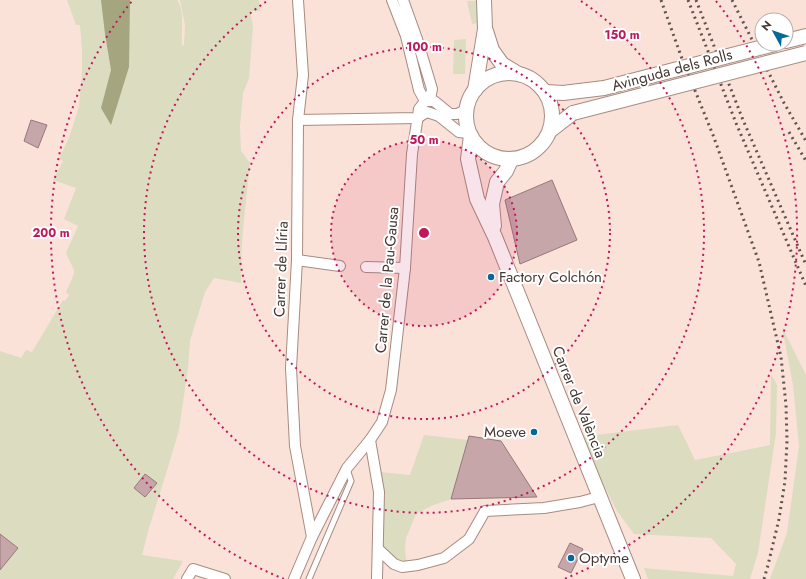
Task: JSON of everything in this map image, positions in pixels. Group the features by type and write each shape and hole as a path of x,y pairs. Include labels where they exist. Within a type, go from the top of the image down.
{"main road":[{"path":"475,90 485,29 484,0"},
{"path":"485,29 492,50 502,64 534,80 546,92 552,104 553,117 551,130 542,145 528,155 511,160 495,157 481,149 470,135 466,120 466,110 469,100 475,90 487,79 502,73 518,73"},
{"path":"794,39 806,36"},
{"name":"Avinguda dels Rolls","path":"546,92 563,94 604,88 754,49"},
{"name":"Avinguda dels Rolls","path":"551,130 573,113 806,53"},
{"name":"Carrer de València","path":"470,135 468,158 477,199 495,237 633,579"},
{"name":"Carrer de València","path":"495,237 492,204 497,182 506,171 511,160"}],"street":[{"name":"Carrer de Llíria","path":"298,0 303,75 298,120 297,260 291,368 295,446 312,537"},
{"path":"392,0 406,36 419,90 426,97 434,101 450,114 457,114 466,110"},
{"path":"403,0 417,39 432,89 419,109 417,118"},
{"path":"298,120 417,118 427,112 439,116 459,132 470,135"},
{"name":"Carrer de la Pau-Gausa","path":"347,468 370,440 382,422 391,390 405,268 412,154 417,118"},
{"path":"297,260 340,266"},
{"path":"366,267 405,268"},
{"path":"370,440 379,492 377,579"},
{"path":"294,579 312,537 347,468"},
{"path":"378,549 394,564 402,567 418,565 444,558 469,539 485,511 544,508 600,497"},
{"path":"187,579 193,569 225,579"}],"lane":[{"path":"309,579 351,481 347,468"}],"green space":[{"path":"67,0 177,0 182,15 182,46 184,45 185,25 180,0 259,0 260,11 250,11 253,26 249,78 243,93 240,126 241,151 250,163 242,238 241,283 214,278 205,292 190,341 188,368 179,430 142,555 183,561 173,579 0,579 0,351 21,358 26,350 32,352 63,300 65,301 69,295 66,292 74,274 74,270 66,253 78,226 64,219 76,188 53,180 63,161 59,159 70,135 79,106 82,72 80,25 76,25"},
{"path":"101,0 130,0 129,67 111,125 101,108 111,70"},
{"path":"467,1 477,1 478,23 472,24"},
{"path":"466,39 465,74 453,74 454,40"},
{"path":"782,327 806,375 806,579 770,579 787,533 799,446 793,385"},
{"path":"771,374 777,385 776,433 758,553 750,579 648,579 644,568 733,576 736,564 711,538 634,534 617,511 579,437 678,425 695,460 770,445"},
{"path":"424,435 468,440 451,499 431,506 416,514 406,538 405,550 407,567 378,549 380,472 410,475"}],"building":[{"path":"31,120 47,125 38,148 24,141"},
{"path":"552,180 577,240 520,264 505,200"},
{"path":"469,436 501,441 537,497 451,499"},
{"path":"145,474 157,483 145,497 134,488"},
{"path":"0,534 18,548 0,570"},
{"name":"Optyme","path":"570,543 583,549 571,573 558,567"}],"railway":[{"path":"661,0 681,56 713,135 759,262 781,357 786,405 787,441 785,481 779,519 764,579"},
{"path":"688,0 736,123 806,286"},
{"path":"696,0 743,120 806,265"},
{"path":"732,0 784,103 806,141"},
{"path":"789,132 806,161"}],"place":[{"name":"Factory Colchón","path":"491,277"},
{"name":"Moeve","path":"534,432"},
{"name":"Optyme","path":"571,558"}]}
